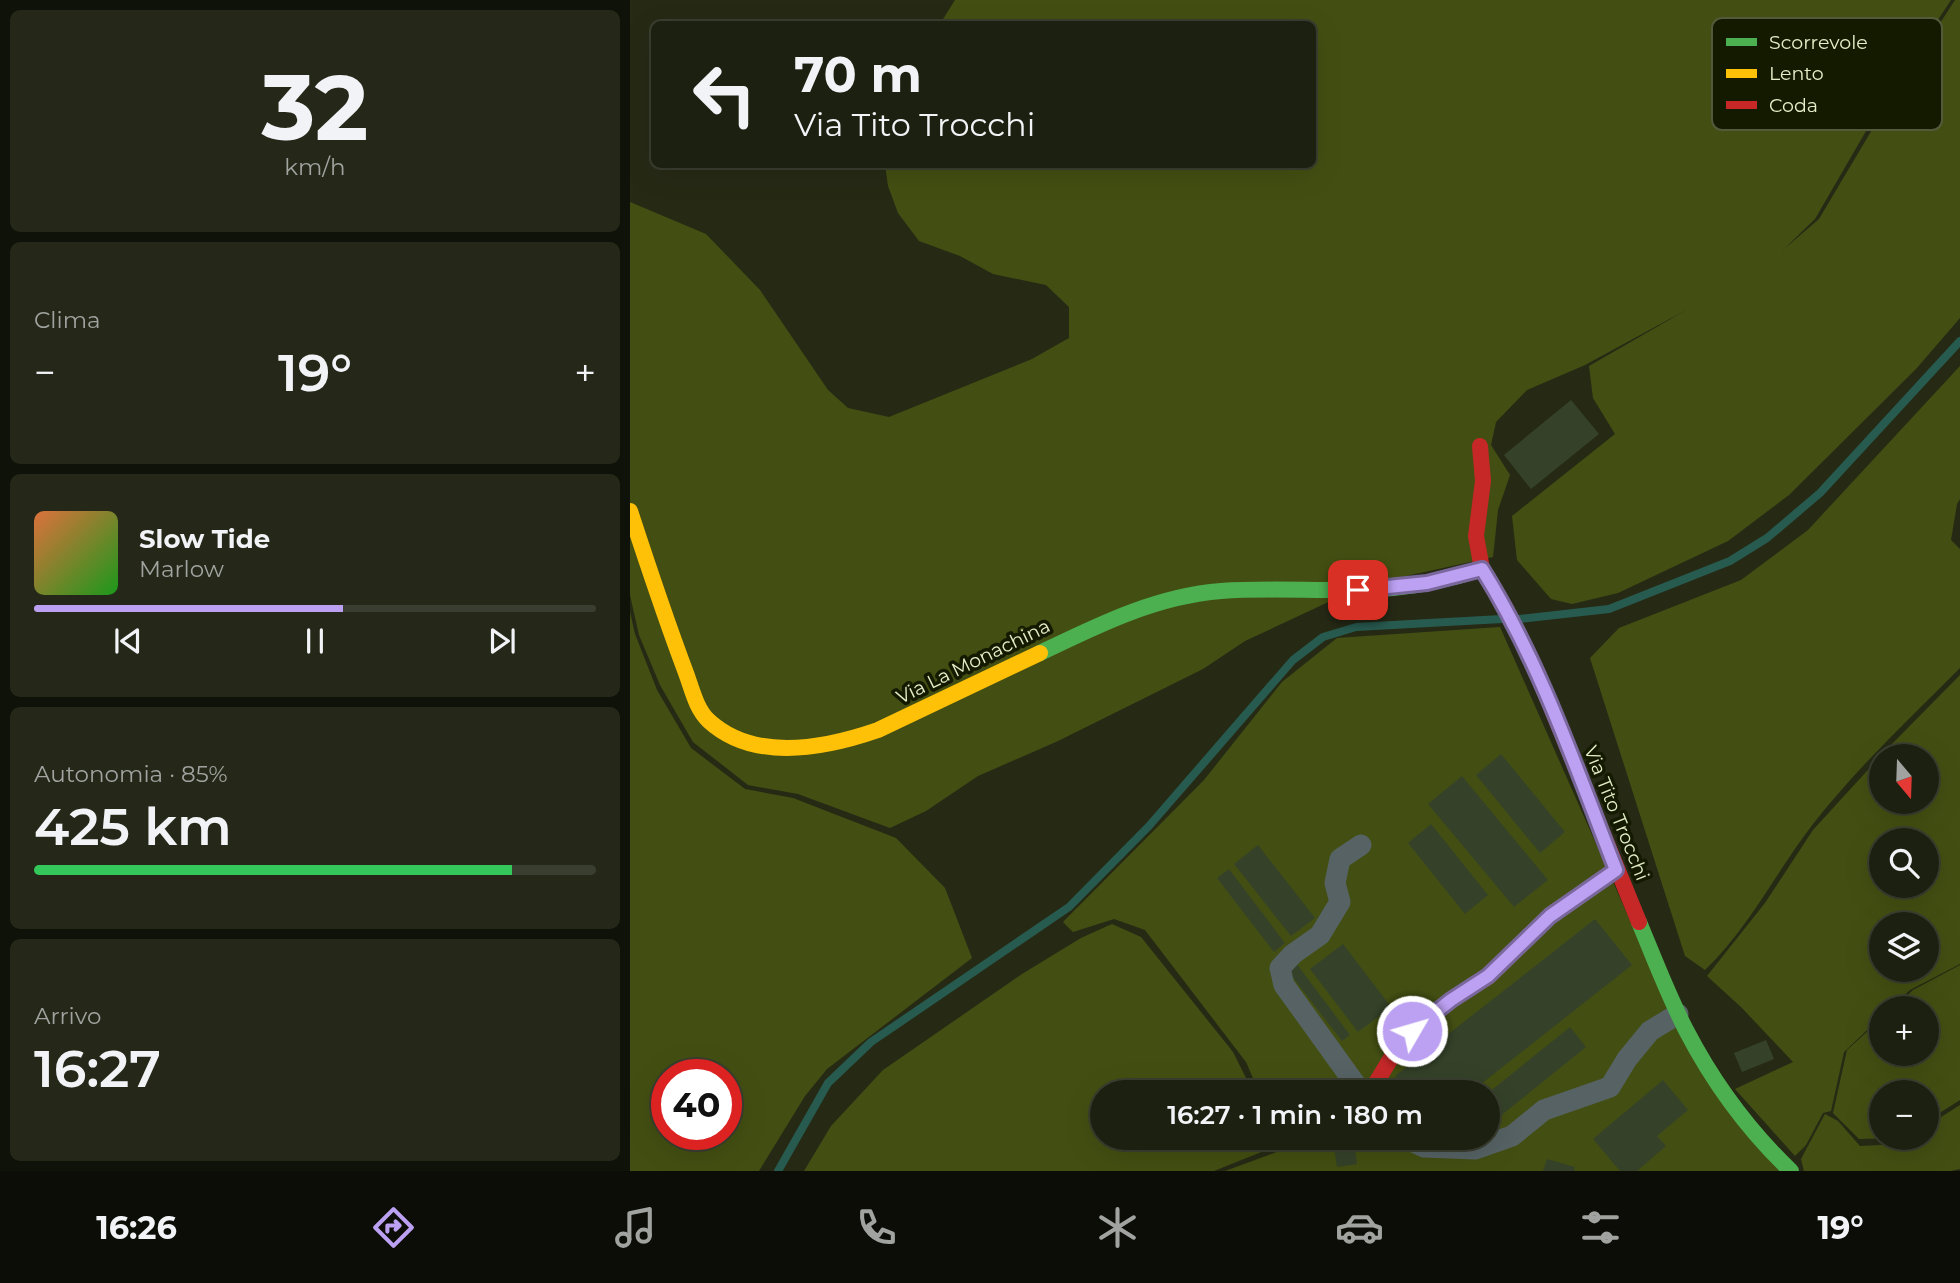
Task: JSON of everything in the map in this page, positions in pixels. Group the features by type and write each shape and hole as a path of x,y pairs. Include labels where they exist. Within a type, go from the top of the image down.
{"street":[{"name":"Via Tito Trocchi","path":"1480,446 1483,481 1476,536 1482,569 1533,663 1616,870 1678,1014 1712,1076 1768,1149 1791,1171"},
{"name":"Via La Monachina","path":"630,511 675,648 706,717 718,729 734,738 762,746 783,748 839,743 878,730 1109,620 1162,601 1220,591 1392,588 1441,581 1482,569"},
{"path":"1352,1080 1284,985 1280,968 1293,954 1320,934 1340,902 1335,883 1340,859 1361,845"},
{"path":"1378,1080 1396,1050 1412,1031 1451,1000 1488,976 1550,916 1616,870"},
{"path":"1500,1140 1512,1136 1544,1110 1610,1087 1627,1059 1650,1031 1678,1014"}],"green space":[{"path":"955,0 1951,0 1939,18 1712,18 1712,130 1867,130 1815,219 1783,250 1819,219 1872,130 1942,130 1942,20 1955,0 1960,0 1960,318 1916,369 1789,495 1728,541 1618,593 1572,604 1551,599 1517,560 1512,516 1615,434 1593,398 1589,366 1688,309 1585,365 1527,390 1496,422 1491,445 1510,475 1498,510 1493,557 1365,585 1245,641 1203,669 1058,741 978,776 926,811 890,828 798,794 748,785 693,742 660,685 639,635 630,595 630,202 706,234 760,290 828,390 848,408 889,417 1032,359 1069,338 1069,307 1046,285 993,274 960,256 919,241 898,213 888,186 885,168 1316,168 1316,21 942,21"},
{"path":"1960,366 1960,499 1951,540 1960,549 1960,668 1884,744 1869,744 1869,760 1813,824 1735,936 1705,970 1685,956 1590,658 1619,628 1741,580 1808,530"},
{"path":"630,612 635,634 657,690 691,748 745,789 793,798 896,838 945,888 972,958 827,1069 805,1096 759,1171 630,1171"},
{"path":"1500,627 1663,995 1790,1171 1225,1171 1282,1150 1500,1150 1500,1080 1254,1080 1246,1062 1145,930 1114,919 1073,932 1063,922 1204,780 1282,682 1337,638"},
{"path":"1960,675 1960,964 1939,975 1939,912 1869,912 1869,982 1925,982 1903,996 1869,996 1869,1028 1844,1052 1831,1111 1823,1113 1806,1145 1795,1156 1735,1089 1793,1062 1742,1008 1707,976 1765,903 1813,830 1869,769 1869,814 1939,814 1939,744 1892,744"},
{"path":"1112,924 1141,937 1233,1052 1247,1080 1090,1080 1090,1150 1266,1150 1214,1171 804,1171 831,1126 883,1070 1022,974 1081,938"},
{"path":"1960,965 1960,1100 1939,1113 1939,1080 1869,1080 1869,1139 1859,1139 1833,1113 1847,1050 1869,1030 1869,1066 1939,1066 1939,996 1907,996 1928,982 1939,982 1939,976"},
{"path":"1960,1105 1960,1169 1804,1171 1801,1159 1825,1114 1838,1121 1860,1146 1869,1146 1869,1150 1939,1150 1939,1118"}],"building":[{"path":"1571,400 1599,434 1531,489 1504,455"},
{"path":"1501,754 1565,832 1540,853 1476,775"},
{"path":"1462,776 1548,880 1514,907 1428,804"},
{"path":"1431,824 1488,895 1465,914 1408,843"},
{"path":"1258,845 1315,918 1291,936 1234,864"},
{"path":"1229,869 1285,943 1274,952 1217,878"},
{"path":"1595,919 1632,965 1486,1080 1398,1080 1395,1076"},
{"path":"1343,944 1391,1007 1358,1032 1310,969"},
{"path":"1293,959 1350,1035 1342,1041 1284,966"},
{"path":"1570,1027 1586,1047 1500,1116 1500,1083"},
{"path":"1766,1040 1774,1059 1742,1072 1734,1053"},
{"path":"1663,1080 1688,1110 1657,1136 1666,1146 1637,1171 1620,1171 1593,1139"},
{"path":"1334,1150 1355,1150 1357,1164 1337,1167"},
{"path":"1547,1159 1575,1167 1574,1171 1543,1171"}],"waterway":[{"path":"1519,619 1609,609 1730,561 1767,538 1820,493 1960,341"},
{"path":"778,1171 828,1083 871,1042 1069,907 1149,826 1293,660 1323,637 1356,627 1502,619"}],"traffic: fast":[{"path":"1040,653 1128,613 1197,594 1242,590 1393,588 1438,581 1482,569"},
{"path":"1639,922 1679,1017 1708,1068 1746,1123 1791,1171"}],"traffic: slow":[{"path":"630,511 698,705 709,721 727,734 748,743 791,748 858,737 1040,653"}],"traffic: jam":[{"path":"1480,446 1483,481 1476,536 1482,569 1533,663 1639,922"},
{"path":"1378,1080 1396,1050 1412,1031 1451,1000 1488,977 1550,916 1616,870"}],"route":[{"path":"1358,590 1441,581 1482,569 1533,663 1616,870 1572,898 1488,976 1451,1000 1412,1031"}]}
